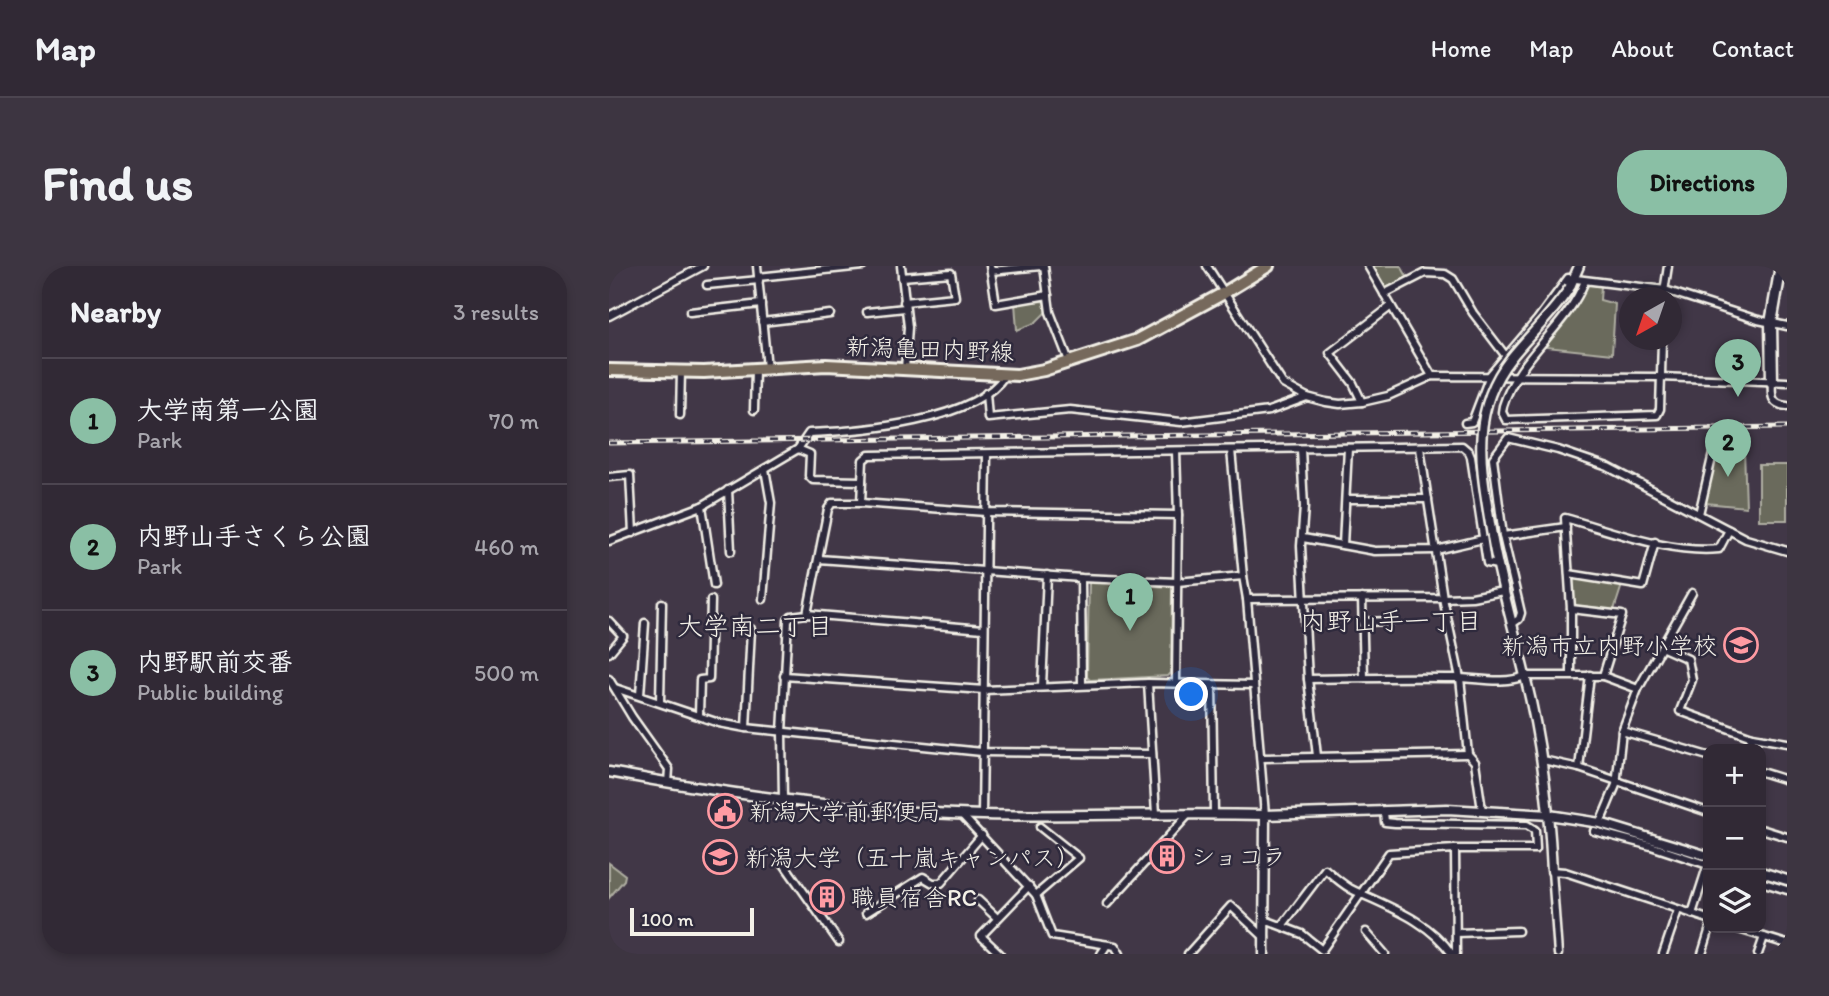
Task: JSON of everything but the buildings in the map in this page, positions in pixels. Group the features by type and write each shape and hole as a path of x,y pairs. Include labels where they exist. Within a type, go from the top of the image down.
{"main road":[{"name":"新潟亀田内野線","path":"609,370 681,371 827,365 1005,375 1044,370 1137,340 1268,266"},
{"path":"1772,382 1771,323 1781,266"}],"street":[{"path":"609,316 703,266"},
{"path":"754,410 761,368 762,321 757,266"},
{"path":"707,285 863,266"},
{"path":"901,266 908,327 905,369"},
{"path":"1048,296 996,304 990,269 1043,266 1048,296 1050,312 1069,362"},
{"path":"1207,266 1283,384 1307,397 1340,404 1388,396 1432,376 1660,377 1787,382"},
{"path":"1368,266 1432,376"},
{"path":"1487,537 1481,457 1482,420 1486,402 1512,357 1552,314 1572,284 1579,266"},
{"path":"1665,287 1668,266"},
{"path":"867,312 955,297 951,273 902,277"},
{"path":"1384,294 1425,273 1445,274 1453,278 1473,313 1505,355"},
{"path":"1465,424 1472,422 1490,375 1505,355 1537,320 1568,278 1572,284"},
{"path":"1572,284 1585,281 1621,287"},
{"path":"1585,281 1571,310 1516,375 1507,391 1502,412 1506,420 1657,415 1660,409 1661,350"},
{"path":"1682,299 1787,326"},
{"path":"690,312 761,304"},
{"path":"1362,402 1353,383 1330,354 1391,307"},
{"path":"762,321 830,314"},
{"path":"680,415 681,371"},
{"path":"609,541 702,506 797,449 809,433 853,431 929,417 966,405 998,386 1005,375"},
{"path":"1772,382 1773,400 1787,405"},
{"path":"986,393 988,418 1070,410 1181,422 1269,411 1307,397"},
{"path":"1512,624 1519,619 1521,613 1503,536 1493,458 1508,438 1558,450 1608,467 1746,539 1787,551"},
{"path":"861,503 863,460 869,455 1462,446 1469,452 1487,537 1512,624 1543,760 1558,954"},
{"path":"1343,545 1348,448"},
{"path":"1420,448 1443,598 1460,678 1468,754 1475,762 1482,810"},
{"path":"797,449 810,454 809,476 813,480 862,481"},
{"path":"1301,449 1308,679 1317,756"},
{"path":"1699,514 1714,449"},
{"path":"1231,450 1247,599 1265,815 1264,954"},
{"path":"1175,682 1178,515 1176,451"},
{"path":"982,815 988,454"},
{"path":"763,599 771,503 765,469"},
{"path":"609,477 630,475 633,533"},
{"path":"728,490 731,551"},
{"path":"1346,499 1428,499"},
{"path":"807,614 832,503 986,512 1178,515"},
{"path":"702,506 714,585"},
{"path":"1571,675 1571,609 1565,518 1655,542 1703,551 1719,549 1729,530"},
{"path":"1503,536 1566,527"},
{"path":"1303,538 1375,551 1436,550 1487,537"},
{"path":"1569,574 1643,586 1655,542"},
{"path":"820,559 1081,578 1177,582 1243,576"},
{"path":"1042,686 1047,575"},
{"path":"1081,578 1082,685"},
{"path":"1247,599 1443,598 1472,597 1503,591"},
{"path":"1600,822 1617,780 1622,731 1638,689 1692,593"},
{"path":"1361,598 1364,678"},
{"path":"699,715 700,680 709,679 711,600"},
{"path":"660,702 662,603"},
{"path":"1571,609 1622,615 1604,676"},
{"path":"783,800 782,732 788,620 795,615 807,614 983,629"},
{"path":"609,621 623,636 609,653"},
{"path":"1362,622 1391,621"},
{"path":"640,695 645,623"},
{"path":"745,728 751,629"},
{"path":"1661,647 1688,659 1692,680 1681,711 1752,737 1787,743"},
{"path":"1308,679 1460,678 1487,681 1516,680 1525,676 1590,675 1604,676 1638,689"},
{"path":"1579,768 1590,675"},
{"path":"784,677 984,690 1175,682 1254,685"},
{"path":"609,678 632,718 669,769 669,783"},
{"path":"1148,683 1156,814"},
{"path":"1212,685 1213,813"},
{"path":"615,688 719,723 745,728 982,752 1152,754"},
{"path":"1622,731 1703,755"},
{"path":"1750,744 1752,737"},
{"path":"1261,758 1468,754"},
{"path":"1543,760 1579,768 1703,810"},
{"path":"609,772 783,800 982,815 1265,815 1447,809 1549,815 1600,822 1703,854"},
{"path":"1766,774 1787,780"},
{"path":"1265,920 1302,934 1322,950 1389,853 1455,849 1536,849 1535,830 1527,825 1395,824 1385,822 1384,812"},
{"path":"961,814 1036,895 1052,936 1115,946 1120,954"},
{"path":"1107,904 1189,814"},
{"path":"1036,895 1079,858 1040,827"},
{"path":"1594,831 1703,863"},
{"path":"1766,831 1787,837"},
{"path":"866,913 923,877 933,883 941,883 982,835"},
{"path":"1454,954 1455,849"},
{"path":"784,864 839,942"},
{"path":"1282,926 1325,869 1348,888 1419,921 1454,954"},
{"path":"1692,914 1706,870"},
{"path":"1552,871 1565,872 1703,917"},
{"path":"1766,874 1787,880"},
{"path":"1766,884 1787,890"},
{"path":"1000,954 981,936 1029,886"},
{"path":"978,900 997,918"},
{"path":"1188,954 1231,906 1265,938"},
{"path":"1663,954 1678,910"},
{"path":"1456,933 1518,931"},
{"path":"1366,932 1385,954"},
{"path":"1702,954 1708,933"},
{"path":"1751,933 1787,944"},
{"path":"1758,954 1763,937"},
{"path":"1101,954 1107,946"}],"green space":[{"path":"1369,266 1401,266 1409,280 1384,293"},
{"path":"1587,284 1601,286 1600,300 1615,304 1612,354 1546,347"},
{"path":"1044,301 1046,312 1035,323 1017,330 1015,303"},
{"path":"1744,449 1746,507 1705,503 1716,451"},
{"path":"1759,465 1787,465 1787,520 1759,520"},
{"path":"1572,578 1622,585 1614,610 1573,605"},
{"path":"1089,582 1172,587 1171,673 1168,676 1090,680 1087,677"},
{"path":"609,863 625,875 609,898"}],"railway":[{"path":"609,443 1787,427"}],"place":[{"name":"内野駅前交番","path":"1738,397"},
{"name":"内野山手さくら公園","path":"1728,477"},
{"name":"大学南第一公園","path":"1130,631"},
{"name":"新潟市立内野小学校","path":"1741,645"},
{"name":"新潟大学前郵便局","path":"725,811"},
{"name":"ショコラ","path":"1167,856"},
{"name":"新潟大学（五十嵐キャンパス）","path":"720,857"},
{"name":"職員宿舎RC","path":"827,897"}],"district":[{"name":"内野山手一丁目","path":"1391,621"},
{"name":"大学南二丁目","path":"755,626"}]}
